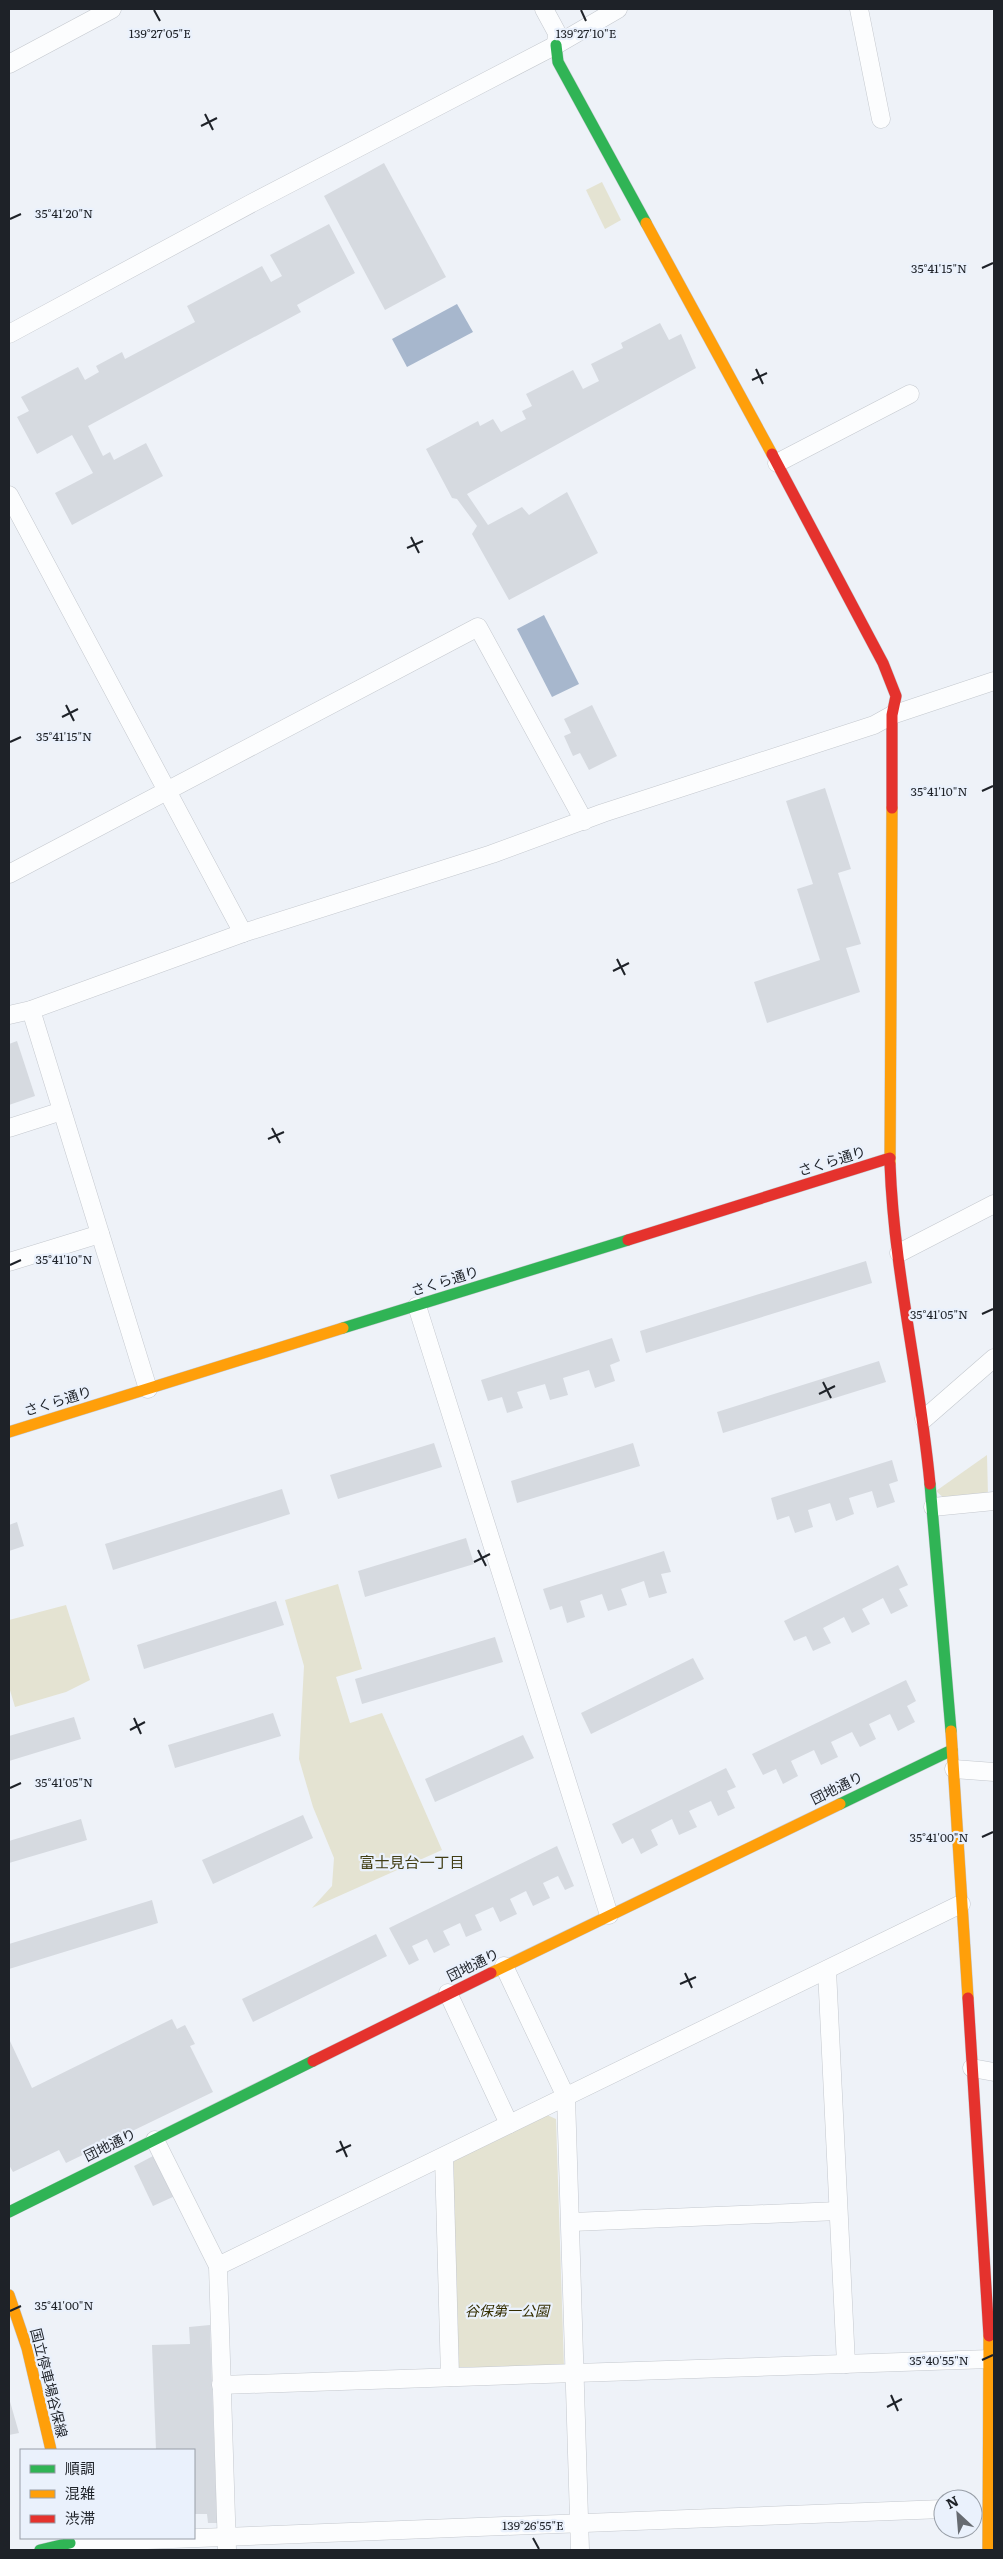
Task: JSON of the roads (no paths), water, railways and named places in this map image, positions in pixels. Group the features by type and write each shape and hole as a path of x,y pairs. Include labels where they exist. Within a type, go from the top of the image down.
{"street":[{"path":"9,64 112,9"},
{"path":"544,9 556,33 558,62 777,463 883,663 896,696 892,715 890,1158 892,1218 924,1419 954,1769 961,1904 992,2370 983,2493"},
{"path":"9,334 252,203 556,45 618,9"},
{"path":"859,9 881,119"},
{"path":"777,463 910,394"},
{"path":"9,494 243,933"},
{"path":"9,874 166,789 478,627 584,821"},
{"path":"9,1015 31,1010 243,933 492,854 584,821 874,725 892,715 994,681"},
{"path":"31,1010 148,1389"},
{"path":"9,1128 62,1111"},
{"name":"さくら通り","path":"9,1432 890,1158"},
{"path":"899,1253 994,1204"},
{"path":"9,1262 100,1234"},
{"path":"417,1306 609,1915"},
{"path":"924,1419 994,1358"},
{"path":"933,1507 994,1501"},
{"name":"団地通り","path":"9,2212 448,1993 952,1750"},
{"path":"954,1769 994,1772"},
{"path":"218,2266 961,1904"},
{"path":"504,1966 566,2097 572,2222 580,2550"},
{"path":"828,1970 846,2364"},
{"path":"448,1993 510,2124"},
{"path":"972,2068 994,2072"},
{"path":"155,2140 218,2266 227,2544"},
{"path":"444,2157 450,2377"},
{"path":"572,2222 838,2211"},
{"name":"国立停車場谷保線","path":"9,2295 27,2348 50,2449"},
{"path":"221,2385 846,2364 992,2370"},
{"path":"40,2550 70,2544 227,2544 580,2523 933,2509"},
{"path":"983,2514 988,2550"}],"water":[{"path":"457,304 473,332 407,367 392,339"},
{"path":"544,615 579,684 552,697 517,629"}],"district":[{"name":"富士見台一丁目","path":"412,1863"}],"park label":[{"name":"谷保第一公園","path":"507,2311"}]}
